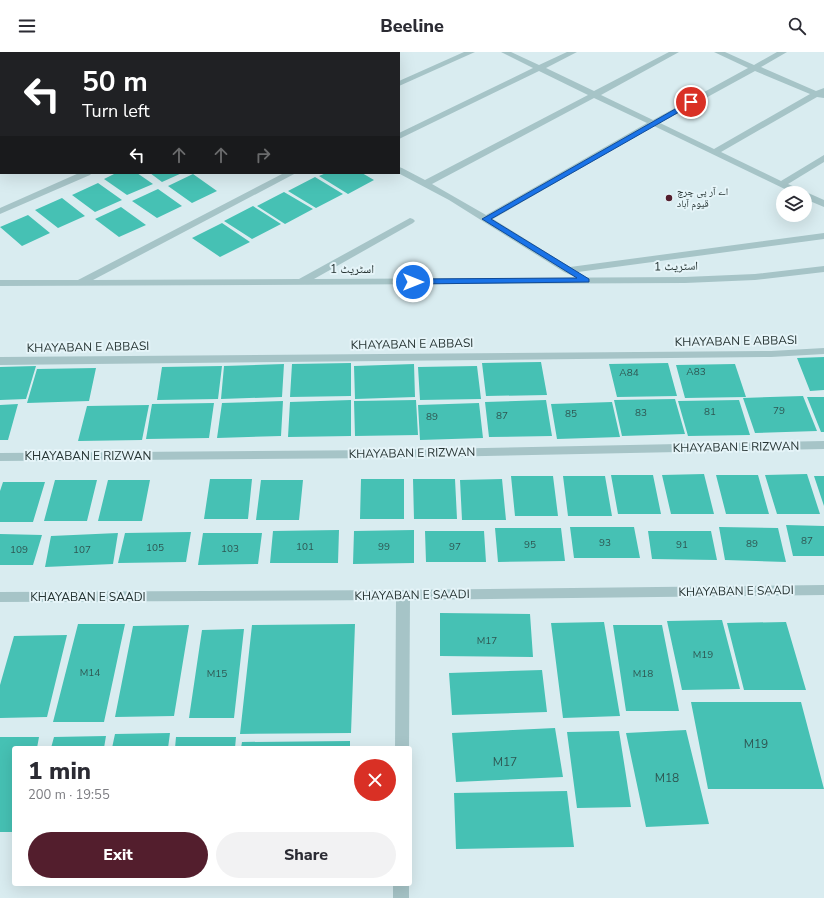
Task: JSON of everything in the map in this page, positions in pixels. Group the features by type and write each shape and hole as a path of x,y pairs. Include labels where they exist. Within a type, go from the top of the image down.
{"street":[{"path":"400,84 471,52"},
{"path":"505,52 786,186"},
{"path":"400,136 573,52"},
{"path":"425,184 675,52"},
{"path":"718,52 754,68 822,94"},
{"path":"486,219 653,123 783,52"},
{"path":"715,152 822,94"},
{"path":"782,184 824,158"},
{"path":"400,171 486,219 586,280"},
{"path":"0,211 85,174"},
{"path":"79,282 289,174"},
{"path":"812,198 824,204"},
{"path":"301,282 410,221"},
{"path":"568,270 824,236"},
{"name":"اسٹریٹ 1","path":"0,283 586,280 755,277 824,269"},
{"name":"KHAYABAN E ABBASI","path":"0,361 755,355 824,351"},
{"name":"KHAYABAN E RIZWAN","path":"0,457 392,454 824,445"},
{"name":"KHAYABAN E SAADI","path":"0,597 403,595 824,590"},
{"path":"402,746 403,595"},
{"path":"401,886 401,898"}],"building":[{"path":"114,174 138,174 153,184 127,195 104,179"},
{"path":"151,174 180,174 162,182"},
{"path":"193,174 217,191 192,203 168,186"},
{"path":"324,174 364,174 374,180 348,194 319,176"},
{"path":"315,177 343,194 316,208 288,191"},
{"path":"98,183 122,200 95,212 72,195"},
{"path":"158,189 182,206 157,218 132,201"},
{"path":"284,192 313,209 285,224 257,206"},
{"path":"62,198 85,216 58,228 35,210"},
{"path":"253,206 281,224 252,239 224,221"},
{"path":"121,207 146,225 119,237 95,219"},
{"path":"28,215 50,233 22,246 0,227"},
{"path":"222,223 250,242 220,257 192,238"},
{"path":"824,357 824,390 810,391 797,358"},
{"path":"541,362 547,395 486,396 482,363"},
{"path":"351,363 351,396 290,397 292,364"},
{"path":"668,363 677,396 617,397 609,364"},
{"path":"284,364 282,397 221,399 224,366"},
{"path":"414,364 415,397 355,399 354,366"},
{"path":"735,364 746,397 685,398 676,365"},
{"path":"36,366 26,399 0,400 0,367"},
{"path":"222,366 218,399 157,400 162,367"},
{"path":"477,366 481,399 420,400 418,367"},
{"path":"96,368 89,401 27,403 37,369"},
{"path":"803,396 817,431 755,433 743,398"},
{"path":"807,397 824,397 824,432 821,432"},
{"path":"675,399 685,434 622,436 614,400"},
{"path":"351,400 351,436 288,437 290,402"},
{"path":"416,400 418,435 355,436 354,401"},
{"path":"546,400 552,436 489,437 485,402"},
{"path":"739,400 750,435 688,436 678,401"},
{"path":"283,401 281,436 217,438 222,403"},
{"path":"612,402 620,437 557,439 551,404"},
{"path":"214,403 209,438 146,439 152,404"},
{"path":"479,403 483,438 420,440 418,405"},
{"path":"18,404 8,440 0,440 0,405"},
{"path":"149,405 142,440 78,441 87,406"},
{"path":"704,474 714,514 671,514 662,475"},
{"path":"807,474 820,514 777,514 765,475"},
{"path":"611,475 653,475 661,514 618,514"},
{"path":"716,475 758,475 769,514 726,514"},
{"path":"511,476 553,476 558,516 515,516"},
{"path":"563,476 605,476 612,516 568,516"},
{"path":"814,476 824,476 824,506"},
{"path":"210,479 252,479 248,519 204,519"},
{"path":"361,479 404,479 404,519 360,519"},
{"path":"413,479 455,479 457,519 414,519"},
{"path":"502,479 506,520 462,520 460,480"},
{"path":"55,480 97,480 87,521 44,521"},
{"path":"108,480 150,480 142,521 98,521"},
{"path":"261,480 303,480 299,520 256,520"},
{"path":"3,482 45,482 33,522 0,522 0,491"},
{"path":"786,525 824,526 824,556 793,556"},
{"path":"570,527 634,527 640,558 574,558"},
{"path":"719,527 778,528 786,562 725,560"},
{"path":"495,528 561,528 565,561 498,562"},
{"path":"339,530 338,563 270,563 273,531"},
{"path":"414,530 414,563 353,564 354,531"},
{"path":"425,531 484,531 486,562 426,562"},
{"path":"648,531 711,531 717,560 652,559"},
{"path":"191,532 186,562 118,563 125,533"},
{"path":"118,533 113,564 45,567 51,536"},
{"path":"203,533 262,533 258,564 198,565"},
{"path":"0,534 42,535 33,565 0,565"},
{"path":"440,613 530,614 533,657 440,656"},
{"path":"722,620 740,689 682,690 667,621"},
{"path":"604,622 620,716 563,718 551,623"},
{"path":"786,622 806,690 744,690 727,623"},
{"path":"78,624 125,624 104,722 53,722"},
{"path":"355,624 351,733 240,734 252,625"},
{"path":"189,625 174,716 115,717 133,626"},
{"path":"613,625 662,625 679,711 626,711"},
{"path":"244,629 234,718 189,718 202,630"},
{"path":"67,635 47,717 0,718 0,685 14,636"},
{"path":"542,670 547,712 452,715 449,673"},
{"path":"691,702 801,702 824,789 708,789"},
{"path":"555,728 563,777 456,782 452,733"},
{"path":"686,730 709,824 646,827 626,733"},
{"path":"619,731 631,807 577,808 567,732"},
{"path":"170,733 168,746 112,746 115,734"},
{"path":"106,736 104,746 52,746 54,737"},
{"path":"0,737 39,737 37,746 12,746 12,832 0,832"},
{"path":"176,737 236,737 235,746 175,746"},
{"path":"350,741 350,746 241,746 242,742"},
{"path":"567,791 574,847 456,849 454,793"}],"place":[{"name":"اے آر پی چرچ قیوم آباد","path":"669,198"}],"route":[{"path":"413,282 586,280 486,219 691,102"}]}
